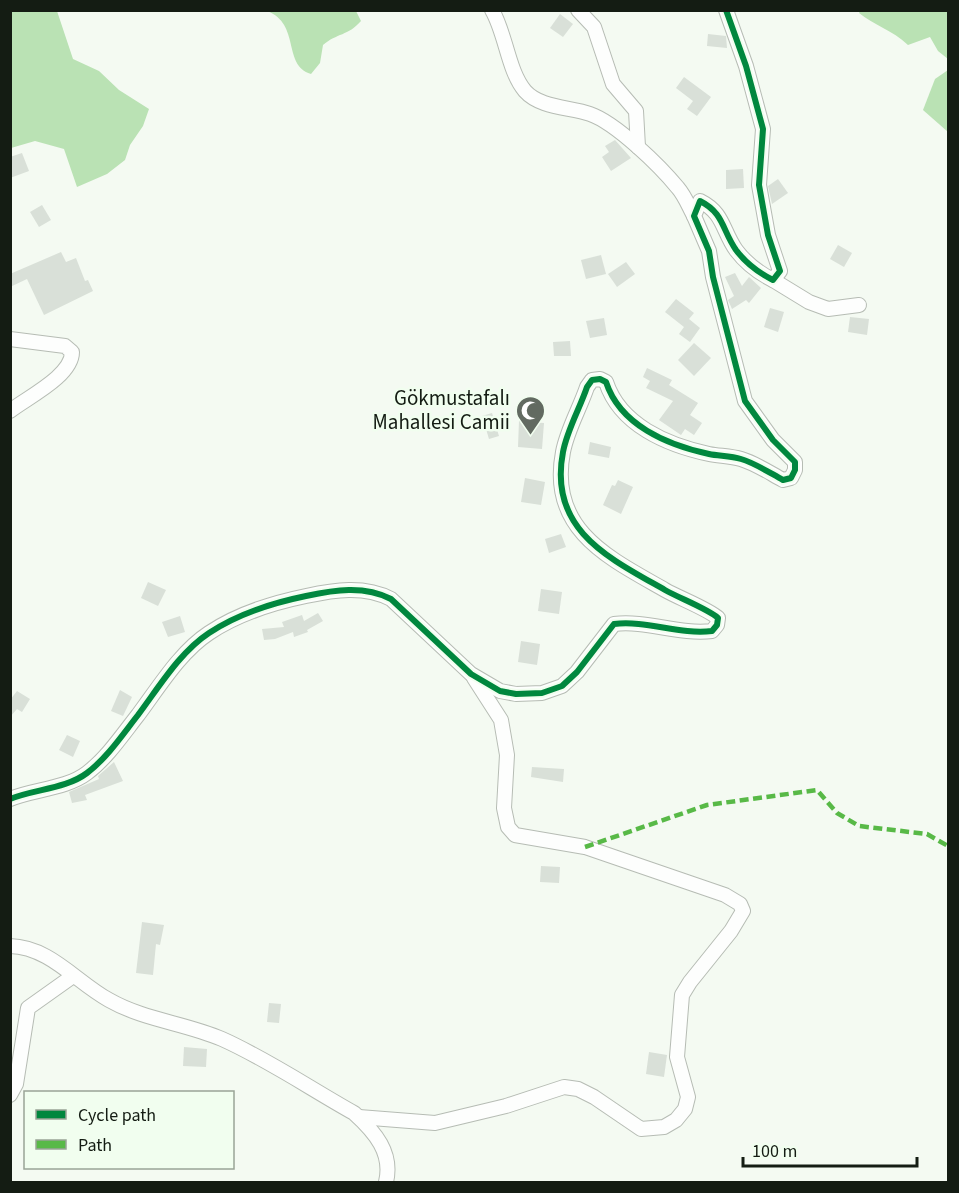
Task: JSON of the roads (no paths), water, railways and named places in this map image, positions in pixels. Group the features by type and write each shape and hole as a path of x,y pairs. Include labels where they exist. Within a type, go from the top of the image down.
{"street":[{"path":"10,799 25,793 61,785 86,774 125,732 175,666 208,633 242,615 272,604 339,590 379,593 391,598 471,674 500,691 516,694 542,693 562,686 614,624 632,622 697,633 712,631 717,625 718,618 712,613 695,607 604,556 577,528 567,505 560,475 564,449 592,380 600,379 606,382 610,395 633,421 657,437 707,454 742,459 783,480 790,478 795,470 795,462 790,453 773,440 745,401 713,277 709,251 680,189 638,147 592,115 543,102 525,91 516,75 502,28 492,10"},
{"path":"579,10 594,27 613,84 636,111 638,147"},
{"path":"726,10 746,66 763,129 759,185 768,235 780,271 773,280"},
{"path":"694,216 700,201 714,208 736,250 759,272 808,302 828,309 859,305"},
{"path":"10,339 65,346 72,352 72,358 70,365 56,378 10,411"},
{"path":"358,1117 435,1123 507,1106 564,1087 578,1089 594,1097 641,1129 664,1127 676,1120 685,1109 688,1096 677,1056 682,996 690,982 731,931 743,911 741,904 725,895 585,847 515,834 508,827 504,808 507,755 501,720 471,674"},
{"path":"10,946 25,946 44,954 110,1000 144,1015 190,1026 224,1040 358,1117 372,1129 384,1149 389,1171 386,1182"},
{"path":"10,1095 16,1084 28,1008 73,976"}],"place":[{"name":"Gökmustafalı Mahallesi Camii","path":"531,436"}]}
